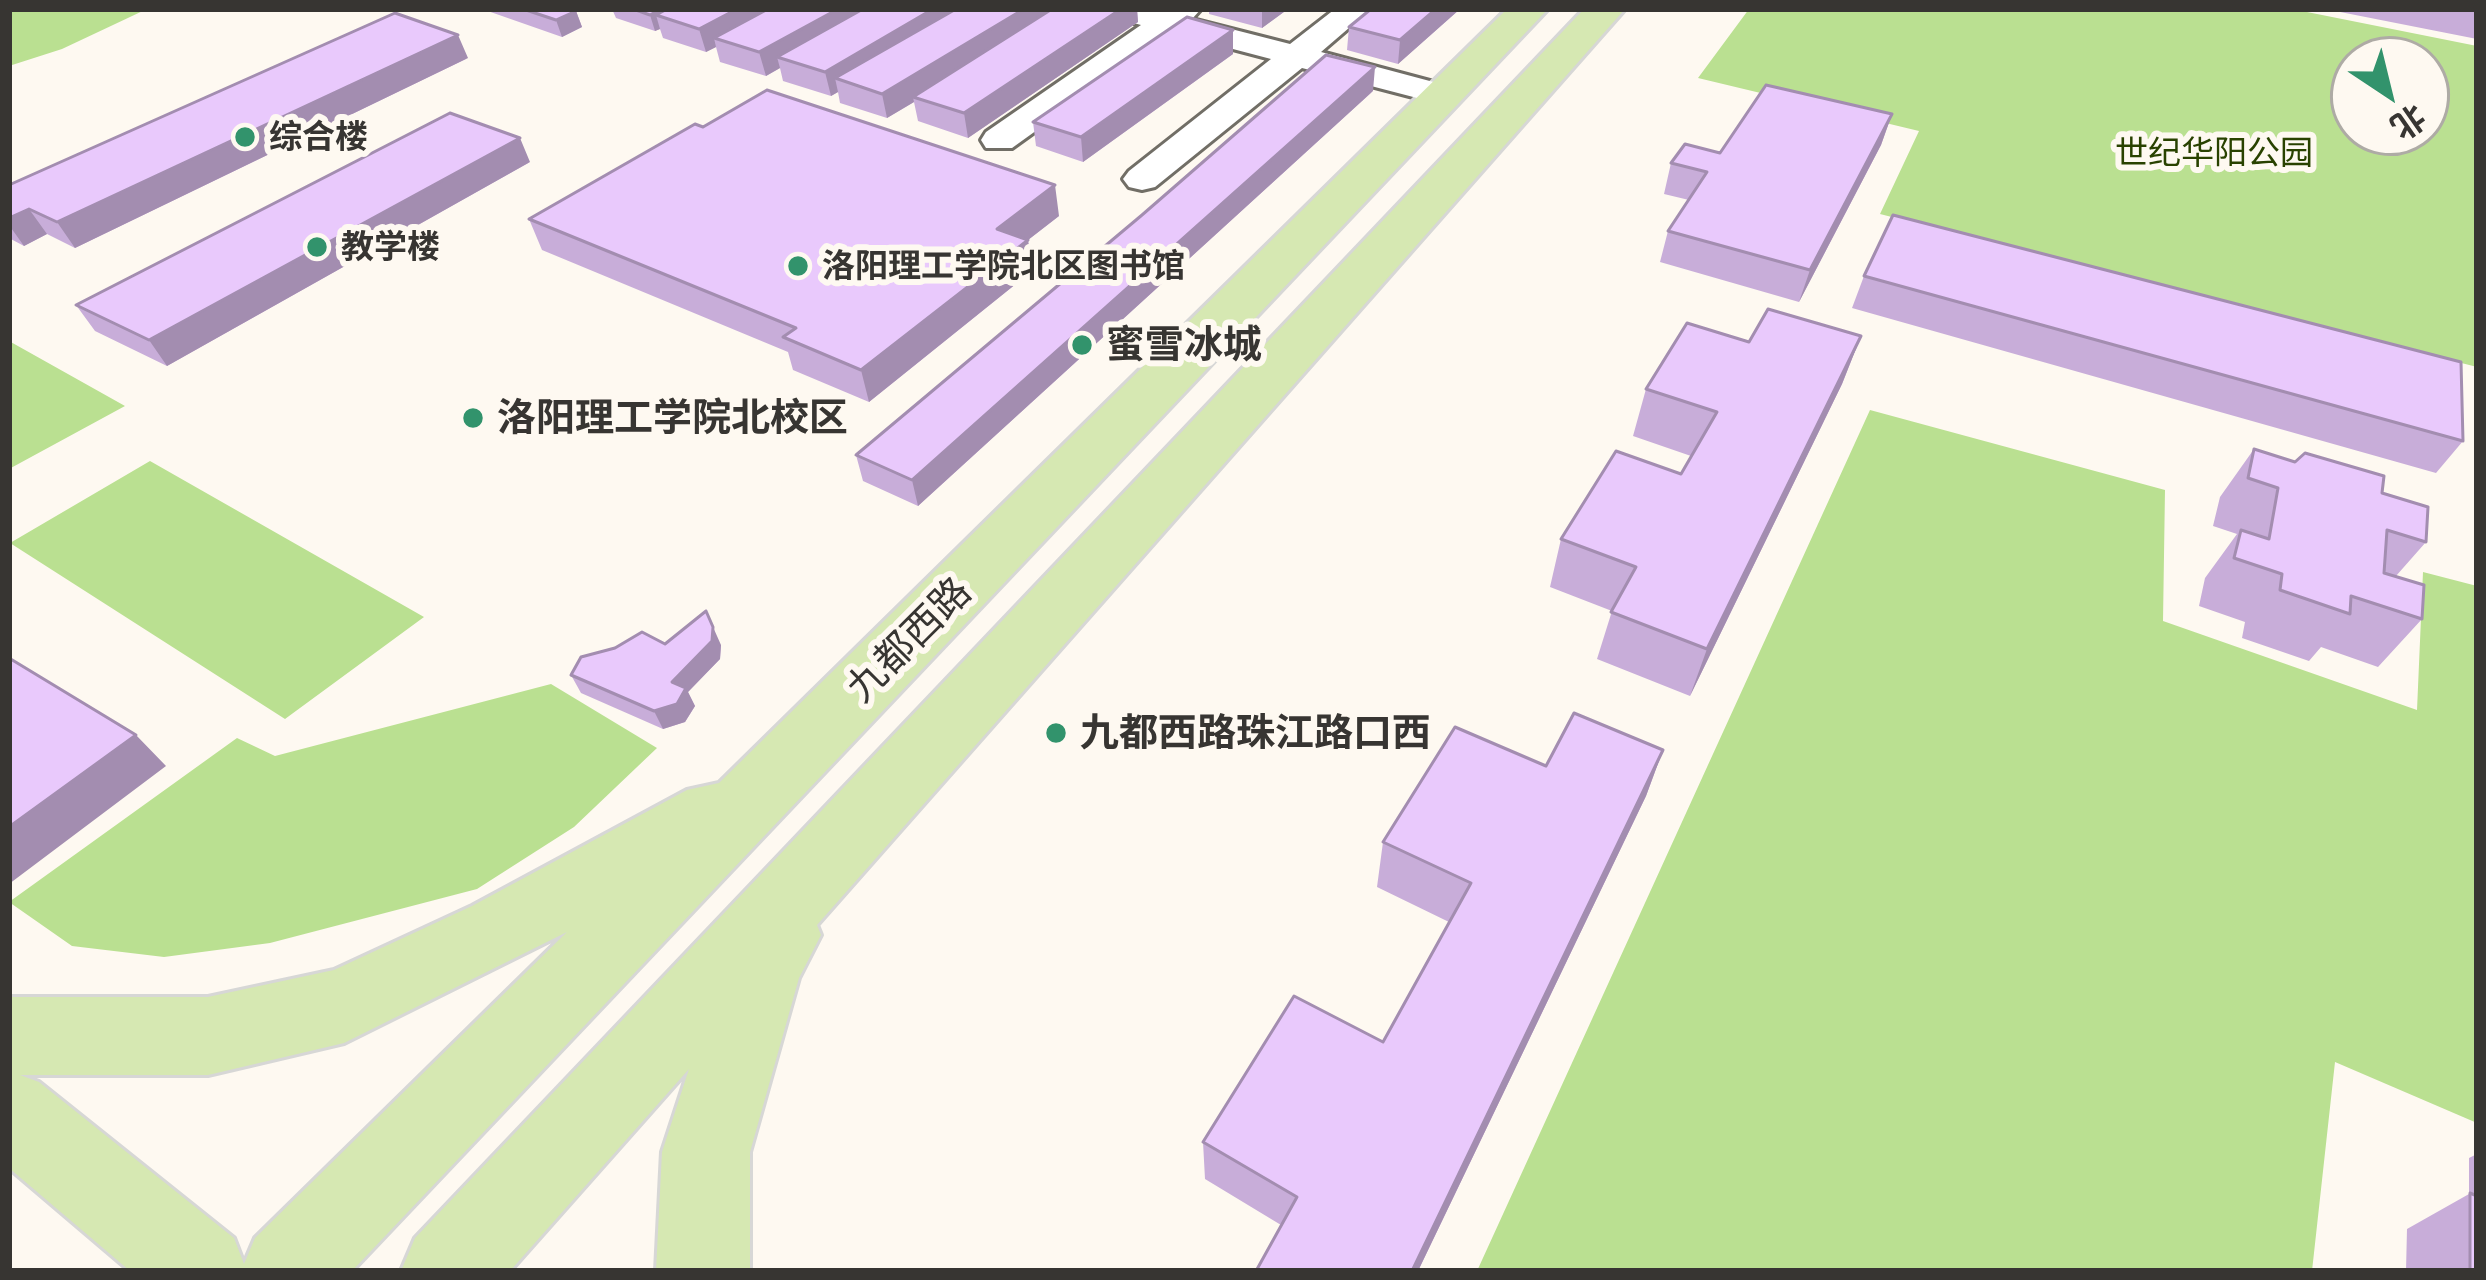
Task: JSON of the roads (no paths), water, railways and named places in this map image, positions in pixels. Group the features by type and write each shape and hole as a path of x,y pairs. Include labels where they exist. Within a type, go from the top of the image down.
{"main road":[{"name":"九都西路","path":"288,1271 1528,9"},
{"path":"448,1271 1606,9"},
{"path":"9,1036 208,1036 344,1005 500,930 769,781"},
{"path":"704,1271 706,1152 743,1028 762,967 830,858"},
{"path":"9,1112 201,1271"}],"street":[{"path":"1119,9 1176,15 1297,56 1444,95"},
{"path":"1142,179 1355,9"},
{"path":"999,140 1176,15"}],"place":[{"name":"综合楼","path":"245,137"},
{"name":"教学楼","path":"317,247"},
{"name":"洛阳理工学院北区图书馆","path":"798,266"},
{"name":"蜜雪冰城","path":"1082,345"},
{"name":"洛阳理工学院北校区","path":"473,418"},
{"name":"九都西路珠江路口西","path":"1056,733"}],"park label":[{"name":"世纪华阳公园","path":"2214,153"}]}
